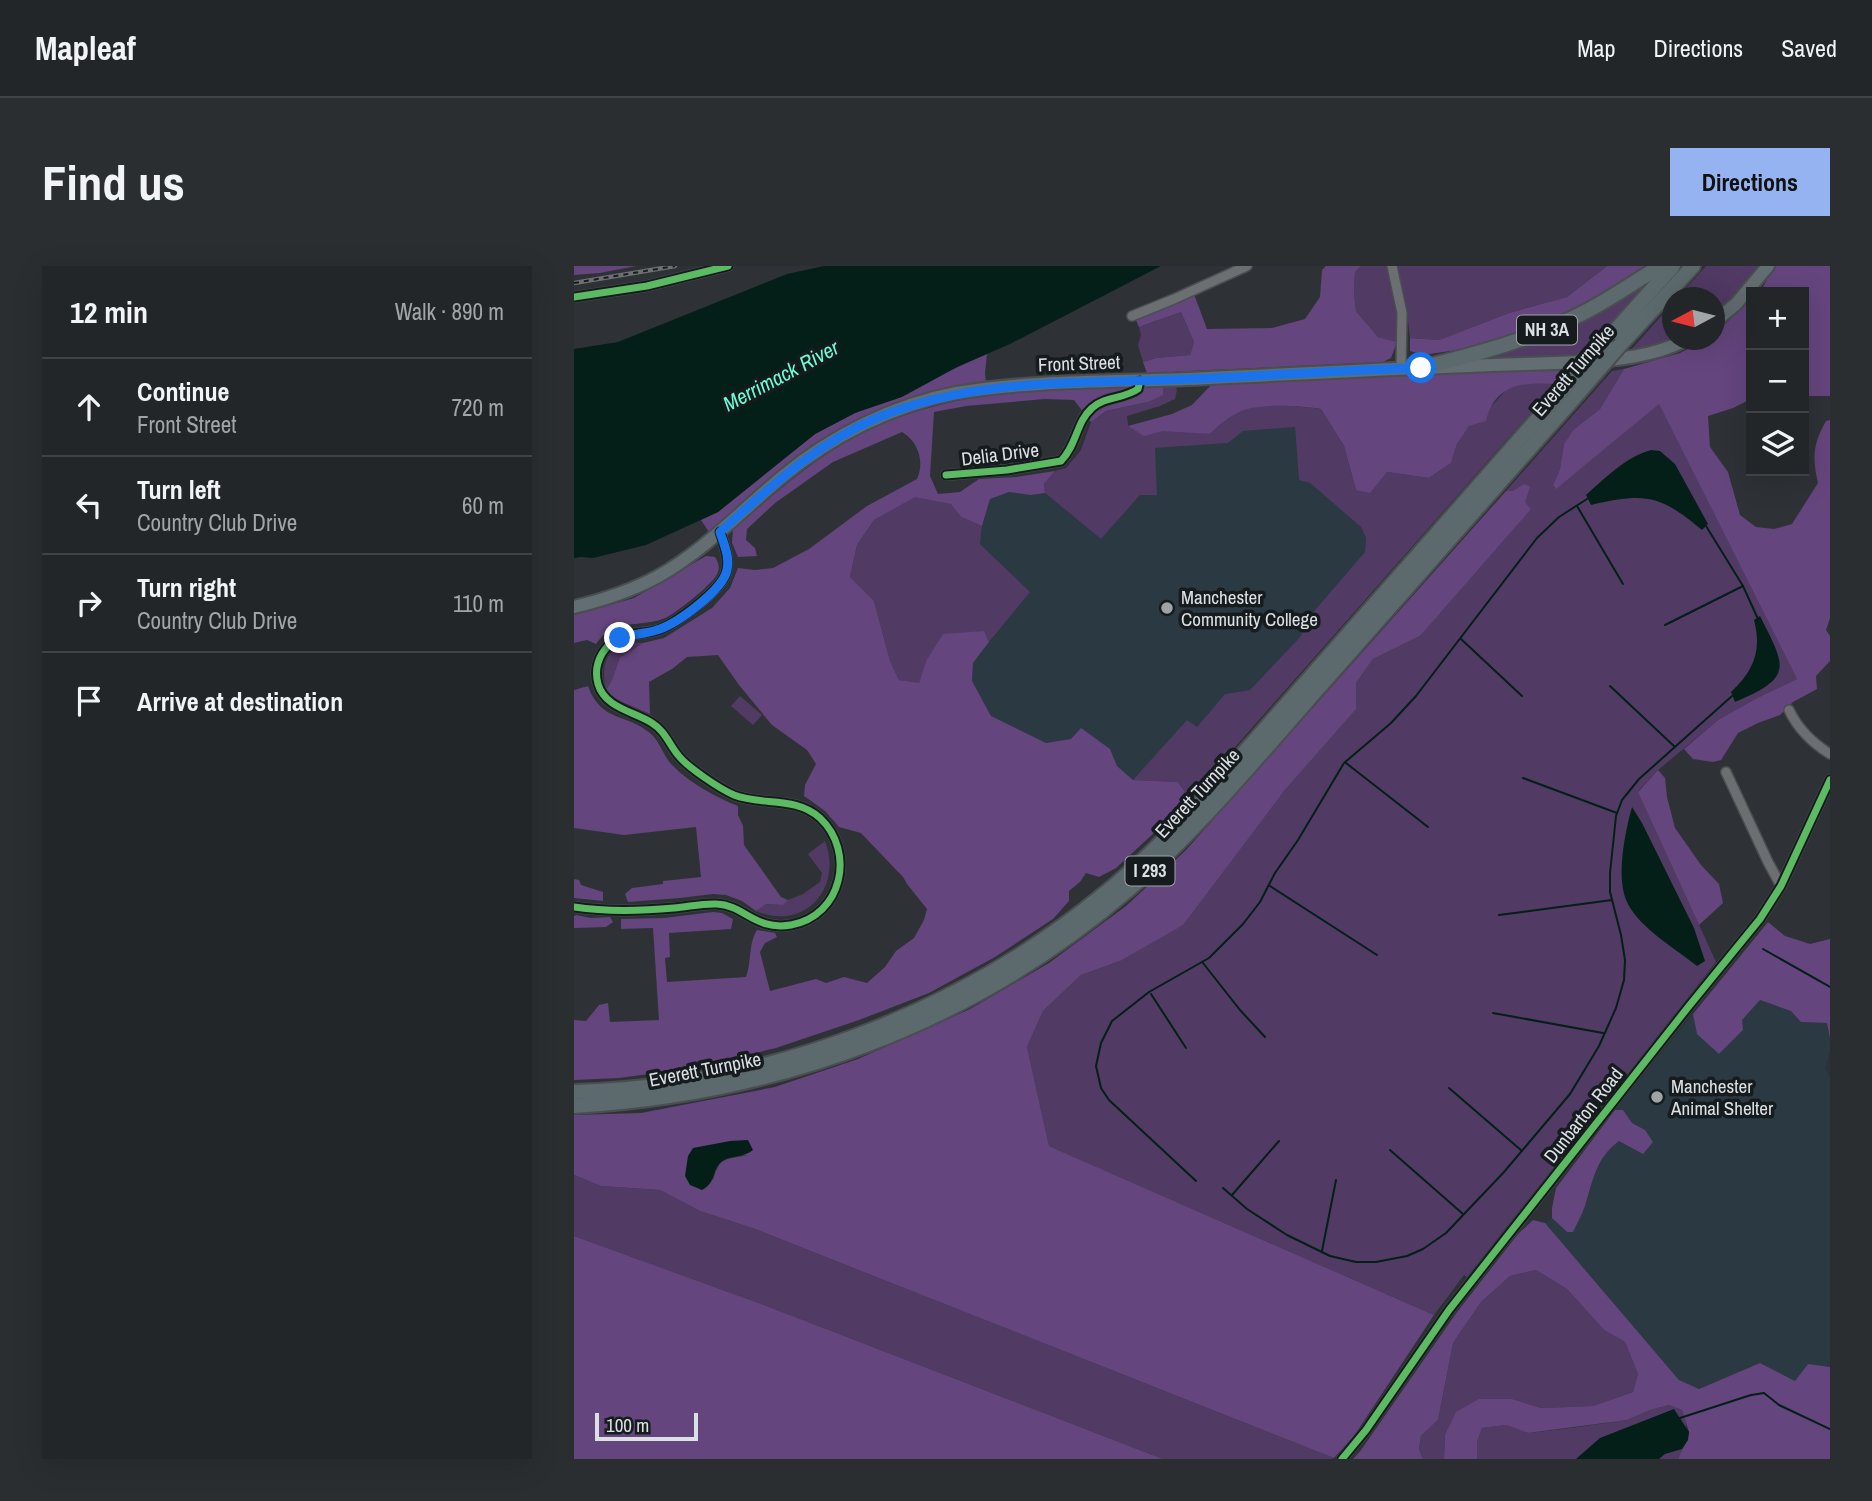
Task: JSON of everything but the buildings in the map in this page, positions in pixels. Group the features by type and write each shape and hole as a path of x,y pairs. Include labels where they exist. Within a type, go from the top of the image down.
{"highway":[{"name":"NH 3A","path":"1421,368 1493,350 1560,324 1603,303 1661,266"},
{"name":"Everett Turnpike","path":"574,1092 646,1087 710,1077 773,1062 849,1038 909,1014 967,985 1022,953 1076,916 1150,854 1206,796 1614,343 1673,266"},
{"name":"Everett Turnpike","path":"1614,343 1693,266"},
{"name":"Everett Turnpike","path":"574,1106 650,1100 713,1089 761,1079 838,1056 955,1006 1012,975 1078,930 1152,868 1204,817 1568,395"}],"main road":[{"path":"1725,312 1768,266"},
{"name":"Front Street","path":"574,607 612,597 678,564 720,532 782,477 815,453 864,424 940,397 1004,387 1622,359 1662,350"}],"street":[{"path":"574,297 648,286 728,266"},
{"path":"1132,316 1247,266"},
{"path":"1392,266 1402,313 1401,368"},
{"name":"Delia Drive","path":"946,475 1007,470 1061,461 1073,447 1083,418 1089,410 1101,401 1132,394 1138,389 1140,381"},
{"path":"574,907 651,910 716,903 760,923 786,926 802,922 815,914 830,900 836,887 841,863 839,847 820,818 799,805 756,801 727,791 683,761 656,726 608,700 597,682 600,657 613,642 627,635 662,629 719,586 727,572 728,563 720,532"},
{"path":"1789,710 1800,730 1830,754"},
{"path":"1726,772 1781,886"},
{"name":"Dunbarton Road","path":"1342,1459 1366,1430 1449,1310 1760,919 1781,886 1830,780"}],"shaded area":[{"path":"574,266 636,266 574,275"},
{"path":"1326,266 1361,266 1355,272 1356,311 1378,337 1397,342 1391,358 1383,362 1147,373 1143,362 1190,355 1194,342 1181,312 1139,327 1135,318 1194,294 1207,329 1272,328 1305,319 1320,297 1322,270"},
{"path":"1361,266 1387,266 1396,309 1397,342 1378,337 1356,311 1355,272"},
{"path":"1397,266 1607,266 1567,297 1509,313 1439,340 1410,338 1406,304"},
{"path":"1607,266 1650,266 1600,299 1535,327 1470,348 1423,355 1410,351 1410,338 1439,340 1509,313 1567,297"},
{"path":"1706,266 1759,266 1725,304 1725,287 1687,287"},
{"path":"1774,266 1830,266 1830,396 1809,396 1809,287 1763,287"},
{"path":"1648,279 1651,282 1586,354 1464,362"},
{"path":"1746,303 1746,402 1708,416 1710,447 1728,472 1740,515 1756,527 1774,529 1792,524 1818,483 1814,458 1816,444 1826,421 1830,420 1830,618 1826,630 1830,636 1830,661 1816,676 1817,689 1793,702 1780,715 1738,733 1721,760 1713,762 1693,759 1684,749 1718,720 1797,679 1659,404 1556,489 1553,485 1560,469 1564,444 1573,430 1600,409 1624,369 1686,350 1725,350 1725,324"},
{"path":"1181,312 1194,342 1190,355 1143,362 1138,345 1141,335 1139,327"},
{"path":"1662,315 1662,342 1631,350"},
{"path":"987,354 986,383 896,405 759,488 709,532 701,520 718,512 815,434 855,413"},
{"path":"1571,368 1556,384 1522,385 1503,393 1496,399 1486,421 1469,426 1457,444 1451,463 1429,478 1387,472 1370,493 1356,490 1344,446 1321,409 1281,406 1250,408 1229,418 1210,434 1163,431 1144,436 1128,426 1172,414 1192,405 1212,384"},
{"path":"1624,369 1600,409 1573,430 1564,444 1560,469 1553,485 1556,488 1659,403 1797,679 1718,720 1658,770 1638,791 1716,962 1434,1315 1049,1146 1027,1047 1043,1011 1081,975 1120,961 1284,791 1355,709 1356,683 1373,659 1420,636 1513,491 1506,491 1612,371"},
{"path":"1530,382 1556,384 1182,807 1185,792 1178,782 1133,780 1187,720 1197,727 1225,694 1250,690 1301,636 1303,624 1365,552 1366,538 1361,527 1310,483 1299,480 1295,427 1243,431 1228,443 1155,448 1157,495 1140,495 1101,539 1045,493 1044,484 1055,471 1066,468 1081,450 1091,422 1106,411 1148,402 1163,385 1176,387 1175,399 1127,416 1128,426 1210,434 1229,418 1250,408 1281,406 1321,409 1344,446 1356,490 1387,472 1429,478 1451,463 1457,444 1469,425 1489,409 1507,389"},
{"path":"1163,385 1163,395 1148,402 1106,411 1091,422 1074,400 1045,399 966,406 934,412 930,476 938,494 960,492 979,479 1055,471 1044,484 1045,493 1031,495 1009,492 990,499 982,526 961,517 951,504 915,497 874,520 857,545 850,577 874,601 890,661 899,680 919,683 926,661 943,634 984,631 989,642 973,663 972,681 991,716 1046,743 1071,739 1081,728 1110,749 1117,766 1133,780 1178,782 1185,792 1182,807 1116,868 1099,877 1086,873 1069,891 1069,901 1053,919 995,957 929,993 776,1048 693,1068 619,1078 574,1080 574,1020 586,1021 599,1005 608,1003 610,1022 659,1020 653,928 621,929 621,919 664,918 713,912 733,919 731,929 669,933 670,957 665,958 667,982 746,977 752,941 757,930 775,933 777,937 765,943 760,952 770,991 816,979 826,983 844,977 867,983 885,967 896,951 914,938 927,909 903,877 861,833 839,827 825,811 804,796 805,785 816,764 807,750 772,725 718,655 687,657 649,682 650,714 613,698 606,690 620,657 643,643 664,638 712,608 730,588 738,568 773,568 809,549 867,506 917,479 920,459 916,446 902,432 833,462 775,503 747,529 746,540 755,548 757,556 738,557 732,543 733,529 807,468 871,429 910,413 993,395 1078,387"},
{"name":"Manchester Community College","path":"1295,427 1299,479 1310,483 1361,527 1366,538 1366,552 1303,624 1301,636 1250,690 1225,694 1197,727 1133,780 1117,766 1110,749 1071,739 1046,743 991,716 972,681 973,663 1029,592 980,544 990,499 1009,492 1031,495 1045,493 1101,539 1140,495 1154,448 1228,443 1243,431"},
{"path":"1524,484 1530,487 1525,502 1531,509 1420,636 1373,659 1356,683 1356,709 1284,791 1183,925 1120,961 1081,975 1043,1011 1027,1047 1049,1146 1434,1315 1354,1436 1334,1458 755,1229 700,1211 660,1190 601,1186 574,1175 574,1115 641,1113 775,1087 858,1059 970,1009 1049,963 1126,906 1186,850 1506,491 1513,491","holes":["748,1155 725,1160 718,1167 713,1180 688,1156"]},
{"path":"915,496 952,504 961,517 982,526 980,544 1030,592 989,642 984,631 926,661 919,684 899,680 890,661 874,601 850,577 857,545 874,520"},
{"path":"706,556 715,557 717,561 719,568 716,577 670,615 613,629 596,644 587,640 574,643 574,615 634,598"},
{"path":"632,642 643,643 620,657 606,690 604,673 607,659 616,648"},
{"path":"588,686 600,706 651,734 670,762 687,778 738,806 744,845 781,897 788,900 783,905 766,904 756,911 742,901 713,894 628,902 625,894 632,888 701,877 696,827 624,835 574,828 574,690"},
{"path":"740,696 762,715 753,725 731,706"},
{"path":"1658,770 1665,778 1675,828 1701,865 1719,884 1723,903 1699,925 1638,792"},
{"path":"825,841 829,874 816,901 804,910 790,915 774,916 756,911 765,904 783,905 820,882 822,873 808,854"},
{"path":"574,879 579,880 581,885 603,892 603,901 574,898"},
{"path":"576,915 591,918 610,917 613,922 606,927 574,928"},
{"path":"1768,922 1785,936 1810,944 1830,939 1830,1038 1827,1023 1801,1022 1791,1011 1760,1000 1742,1020 1743,1030 1719,1054 1697,1034 1693,1014"},
{"path":"1760,1000 1791,1011 1801,1022 1827,1023 1830,1038 1825,1068 1830,1077 1830,1367 1808,1364 1796,1381 1760,1363 1699,1389 1679,1380 1545,1223 1552,1218 1566,1232 1584,1209 1592,1178 1607,1150 1619,1141 1633,1147 1645,1130 1632,1123 1623,1110 1615,1110 1693,1014 1697,1034 1741,1020"},
{"path":"1615,1110 1623,1110 1632,1123 1645,1130 1653,1142 1643,1154 1619,1141 1611,1148 1596,1170 1584,1209 1573,1232 1567,1232 1552,1218 1556,1188"},
{"path":"574,1175 601,1186 660,1190 700,1211 755,1229 1334,1458 1163,1459 764,1305 574,1236"},
{"path":"1533,1220 1545,1223 1679,1380 1699,1389 1760,1363 1795,1381 1808,1364 1830,1367 1830,1459 1678,1459 1689,1432 1682,1410 1669,1405 1627,1420 1528,1433 1506,1425 1482,1428 1477,1442 1477,1459 1444,1459 1445,1435 1456,1412 1479,1399 1512,1399 1541,1408 1593,1406 1633,1392 1638,1374 1625,1342 1604,1330 1567,1289 1536,1270 1510,1276 1481,1302 1453,1343 1438,1420 1421,1436 1419,1449 1423,1459 1353,1459 1457,1312 1518,1234"},
{"path":"574,1236 764,1305 1163,1459 574,1459"},
{"path":"1536,1270 1567,1289 1604,1330 1625,1342 1638,1374 1633,1392 1593,1406 1541,1408 1512,1399 1445,1435 1444,1459 1423,1459 1419,1449 1421,1436 1438,1420 1453,1343 1481,1302 1510,1276"},
{"path":"1669,1405 1682,1410 1685,1418 1688,1440 1678,1459 1477,1459 1477,1442 1482,1428 1506,1425 1528,1433 1563,1429 1627,1420"}],"water":[{"name":"Merrimack River","path":"824,266 1161,266 902,397 855,413 815,434 718,512 646,545 593,558 574,558 574,349 618,342 787,274"},
{"path":"1651,450 1660,451 1675,464 1708,524 1702,530 1674,509 1651,500 1625,499 1591,505 1586,495 1624,463"},
{"path":"1760,616 1775,647 1779,668 1776,677 1768,685 1735,702 1731,692 1745,676 1754,659 1757,641 1754,620"},
{"path":"1632,807 1694,928 1705,961 1697,966 1650,930 1628,904 1624,894 1622,869 1624,842"},
{"path":"748,1140 753,1150 721,1162 707,1187 702,1190 690,1185 685,1176 688,1156 693,1148"},
{"path":"1674,1409 1689,1432 1688,1440 1682,1449 1665,1454 1659,1459 1576,1459 1600,1438"}],"waterway":[{"path":"1196,1181 1109,1100 1101,1088 1096,1066 1101,1043 1112,1021 1149,992 1209,958 1243,924 1260,902 1275,873 1344,763 1391,723 1416,696 1537,538 1559,517 1587,499"},
{"path":"1577,506 1623,584"},
{"path":"1706,526 1743,586 1758,619"},
{"path":"1665,625 1743,586"},
{"path":"1461,639 1522,696"},
{"path":"1610,686 1675,747"},
{"path":"1223,1188 1247,1209 1287,1235 1330,1256 1356,1262 1376,1262 1407,1256 1446,1233 1504,1172 1570,1094 1599,1046 1616,1008 1624,980 1625,960 1610,892 1610,873 1616,816 1622,800 1639,779 1732,696"},
{"path":"1346,763 1428,827"},
{"path":"1523,778 1617,813"},
{"path":"1270,886 1377,955"},
{"path":"1499,915 1612,900"},
{"path":"1763,949 1830,987"},
{"path":"1203,963 1265,1037"},
{"path":"1151,994 1186,1048"},
{"path":"1493,1013 1603,1033"},
{"path":"1449,1088 1522,1151"},
{"path":"1232,1195 1279,1141"},
{"path":"1390,1150 1463,1214"},
{"path":"1322,1251 1336,1180"},
{"path":"1680,1418 1764,1393 1779,1405 1830,1429"}],"railway":[{"path":"574,283 675,266"}],"cycle path":[{"path":"574,297 647,286 728,266"},
{"path":"946,475 1007,470 1061,461 1092,408 1103,401 1133,392 1138,389 1140,381"},
{"path":"574,907 637,910 717,904 726,905 768,924 791,925 808,919 822,909 832,896 838,881 838,848 831,832 820,818 800,807 745,798 721,788 682,760 656,726 607,699 598,684 599,660 613,642 627,635 666,627 716,588 726,573 727,563 720,532"},
{"path":"1342,1459 1366,1430 1449,1310 1760,919 1781,886 1830,780"}],"place":[{"name":"Manchester Community College","path":"1167,608"},
{"name":"Manchester Animal Shelter","path":"1657,1097"}],"route":[{"path":"620,638 662,629 719,586 727,572 728,563 720,532 782,477 835,440 879,417 909,406 956,394 1028,385 1421,368"}]}
